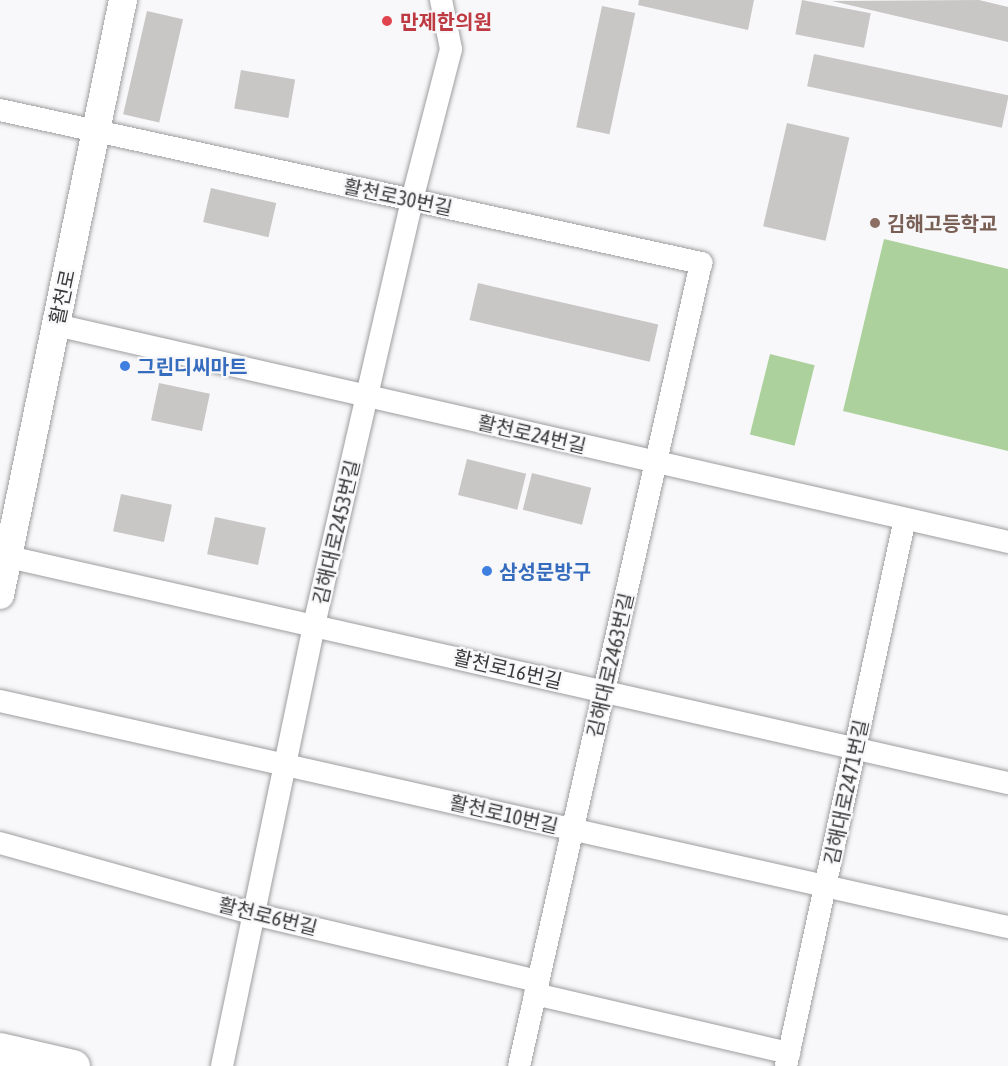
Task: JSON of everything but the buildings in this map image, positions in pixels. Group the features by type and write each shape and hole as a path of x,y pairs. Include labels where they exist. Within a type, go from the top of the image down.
{"main road":[{"path":"0,1049 73,1066"}],"street":[{"name":"활천로","path":"0,595 4,556 56,325 123,0"},
{"name":"김해대로2453번길","path":"222,1066 314,625 412,200 451,49 441,0"},
{"name":"활천로30번길","path":"0,110 701,263"},
{"name":"김해대로2463번길","path":"519,1066 701,263"},
{"name":"활천로24번길","path":"56,325 1008,542"},
{"name":"김해대로2471번길","path":"788,1059 905,519"},
{"name":"활천로16번길","path":"4,556 856,746 1008,783"},
{"name":"활천로10번길","path":"0,701 1008,927"},
{"name":"활천로6번길","path":"0,843 254,914 536,987 788,1059"}],"green space":[{"path":"884,239 1008,269 1008,451 843,411"},
{"path":"770,354 815,365 795,446 750,435"}],"place":[{"name":"만제한의원","path":"387,21"},
{"name":"김해고등학교","path":"875,223"},
{"name":"그린디씨마트","path":"125,366"},
{"name":"삼성문방구","path":"487,571"}]}
